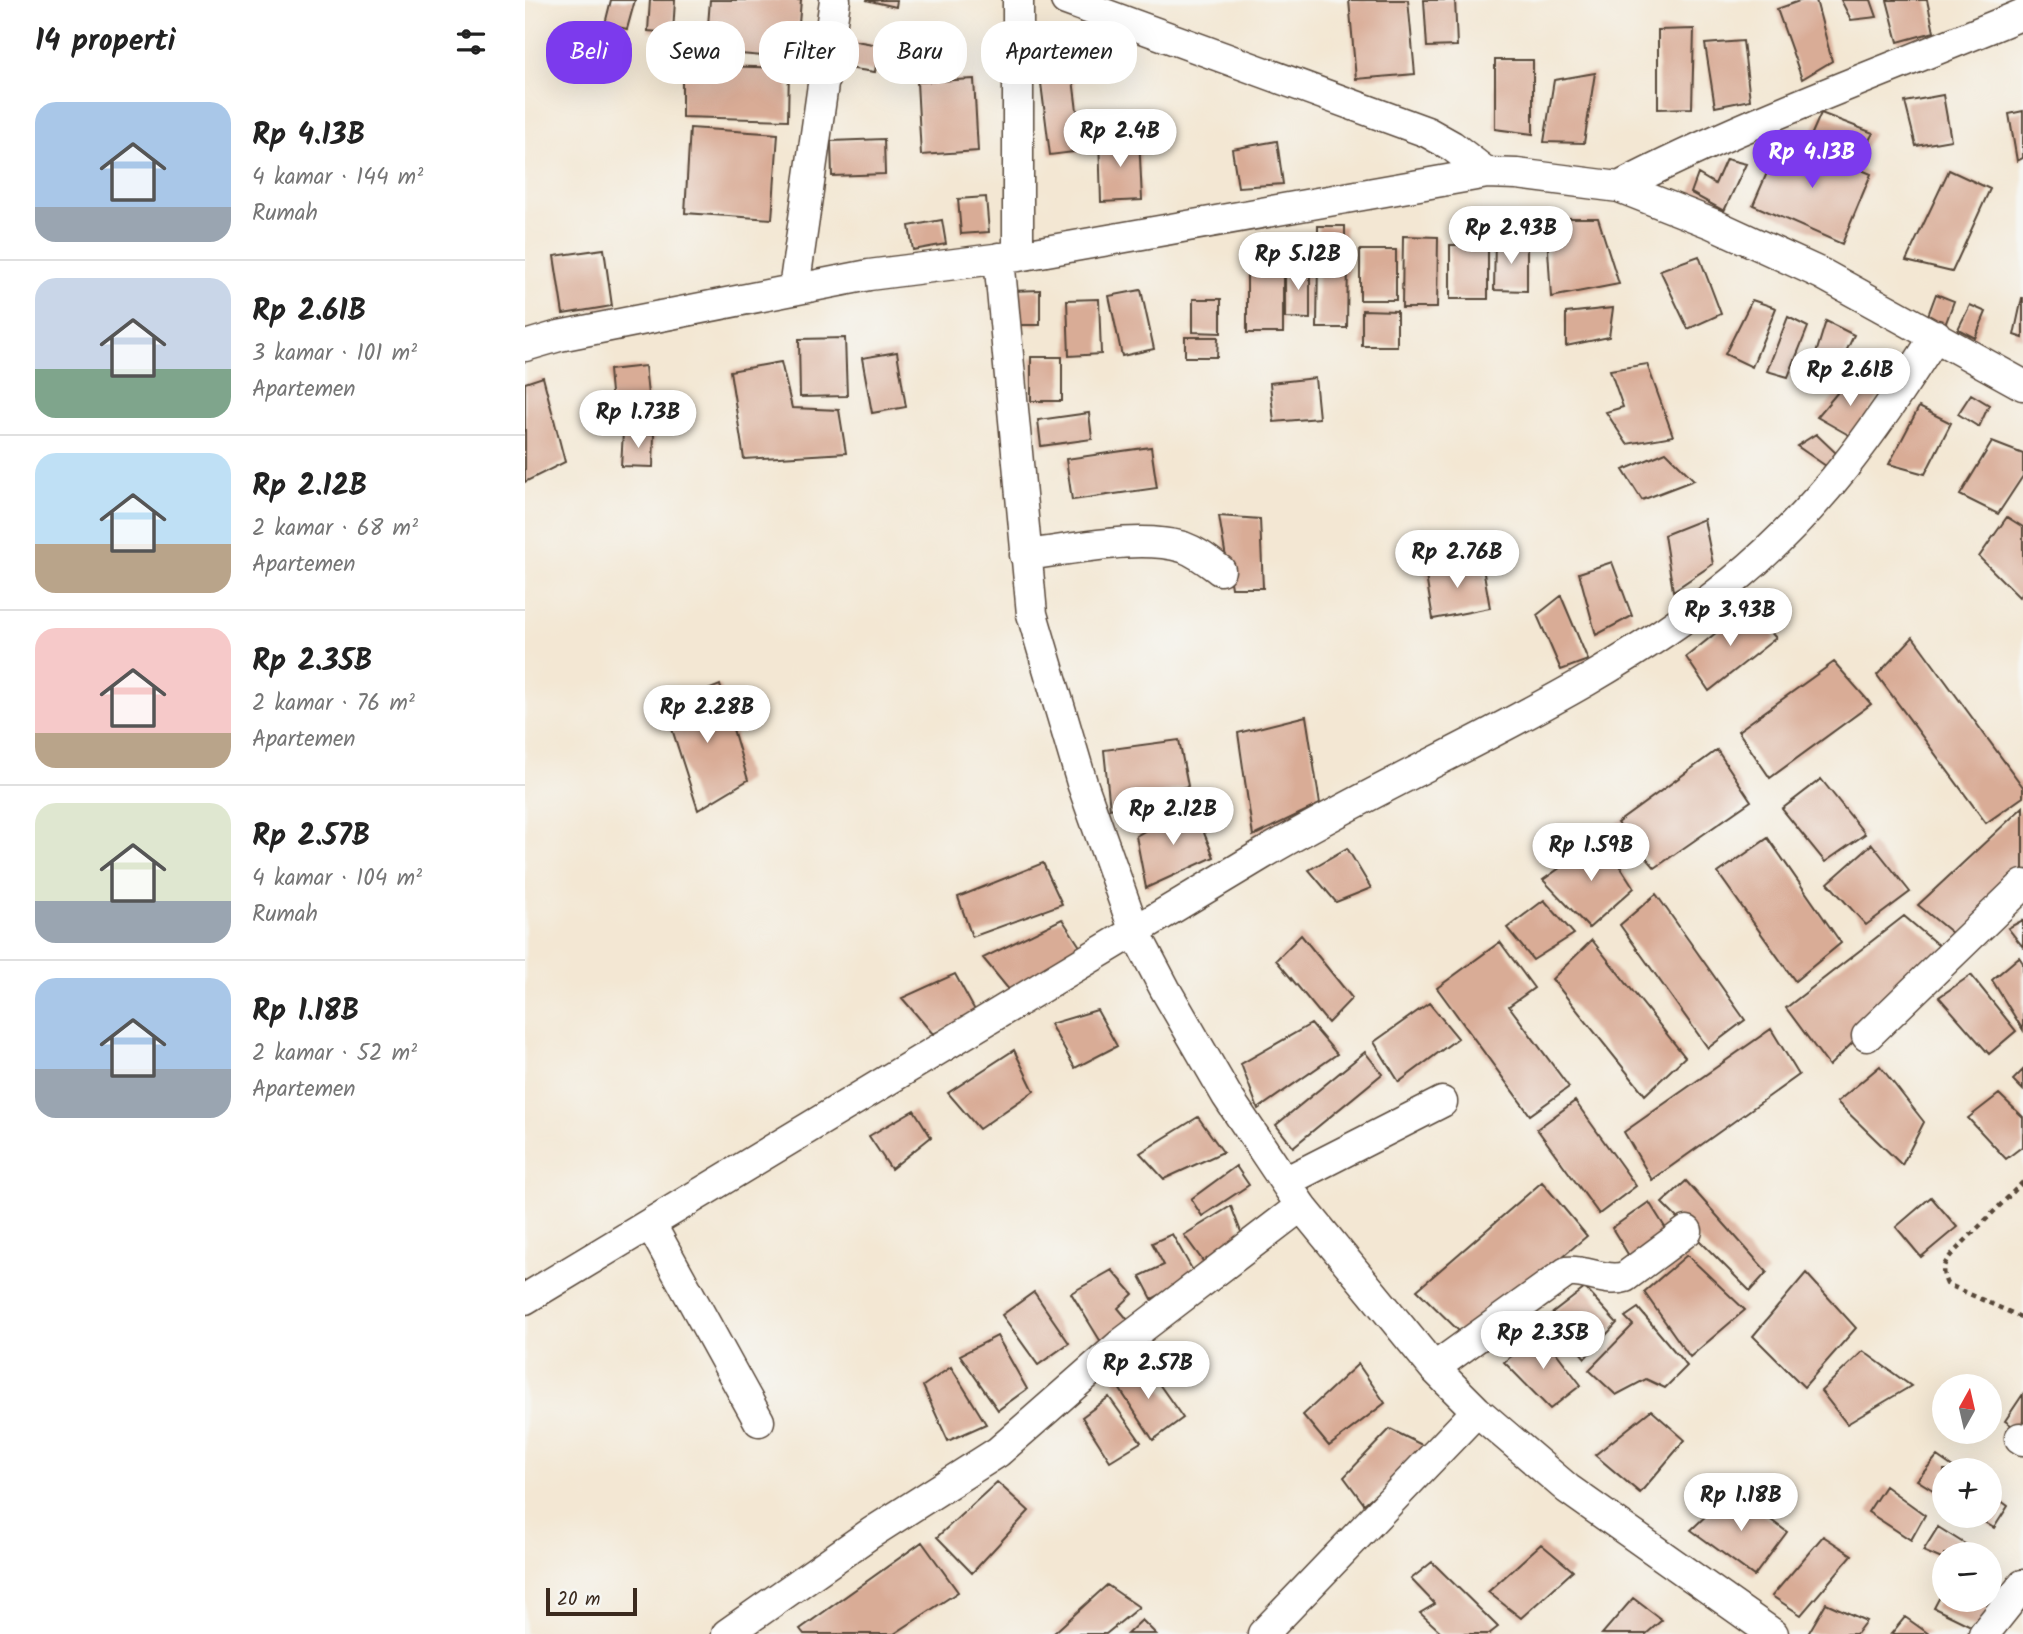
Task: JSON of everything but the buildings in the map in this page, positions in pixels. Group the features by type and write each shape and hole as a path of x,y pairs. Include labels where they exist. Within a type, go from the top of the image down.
{"street":[{"path":"794,289 835,0"},
{"path":"1018,0 1009,257 1010,353 1032,614 1042,656 1082,783 1135,932 1221,1087 1293,1194 1389,1317 1434,1368 1477,1411 1568,1489 1773,1634"},
{"path":"1066,0 1427,132 1487,173"},
{"path":"1619,187 1682,154 1773,114 2023,15"},
{"path":"525,346 559,336 869,275 1009,257 1487,173 1517,174 1619,187 1713,224 1822,274 2023,385"},
{"path":"525,1298 651,1225 1267,852 1592,677 1659,635 1733,582 1800,520 1867,442 1936,335"},
{"path":"1025,555 1141,543 1164,544 1201,555 1220,570"},
{"path":"1867,1036 2023,885"},
{"path":"727,1634 871,1533 998,1451 1293,1194 1443,1102"},
{"path":"651,1225 759,1421"},
{"path":"1434,1368 1567,1272 1579,1270 1617,1279 1625,1277 1687,1230"},
{"path":"1263,1634 1477,1411"},
{"path":"1984,1634 2023,1585"}],"path":[{"path":"2023,1182 1951,1255 1944,1264 1942,1274 1947,1284 2023,1318"}]}
